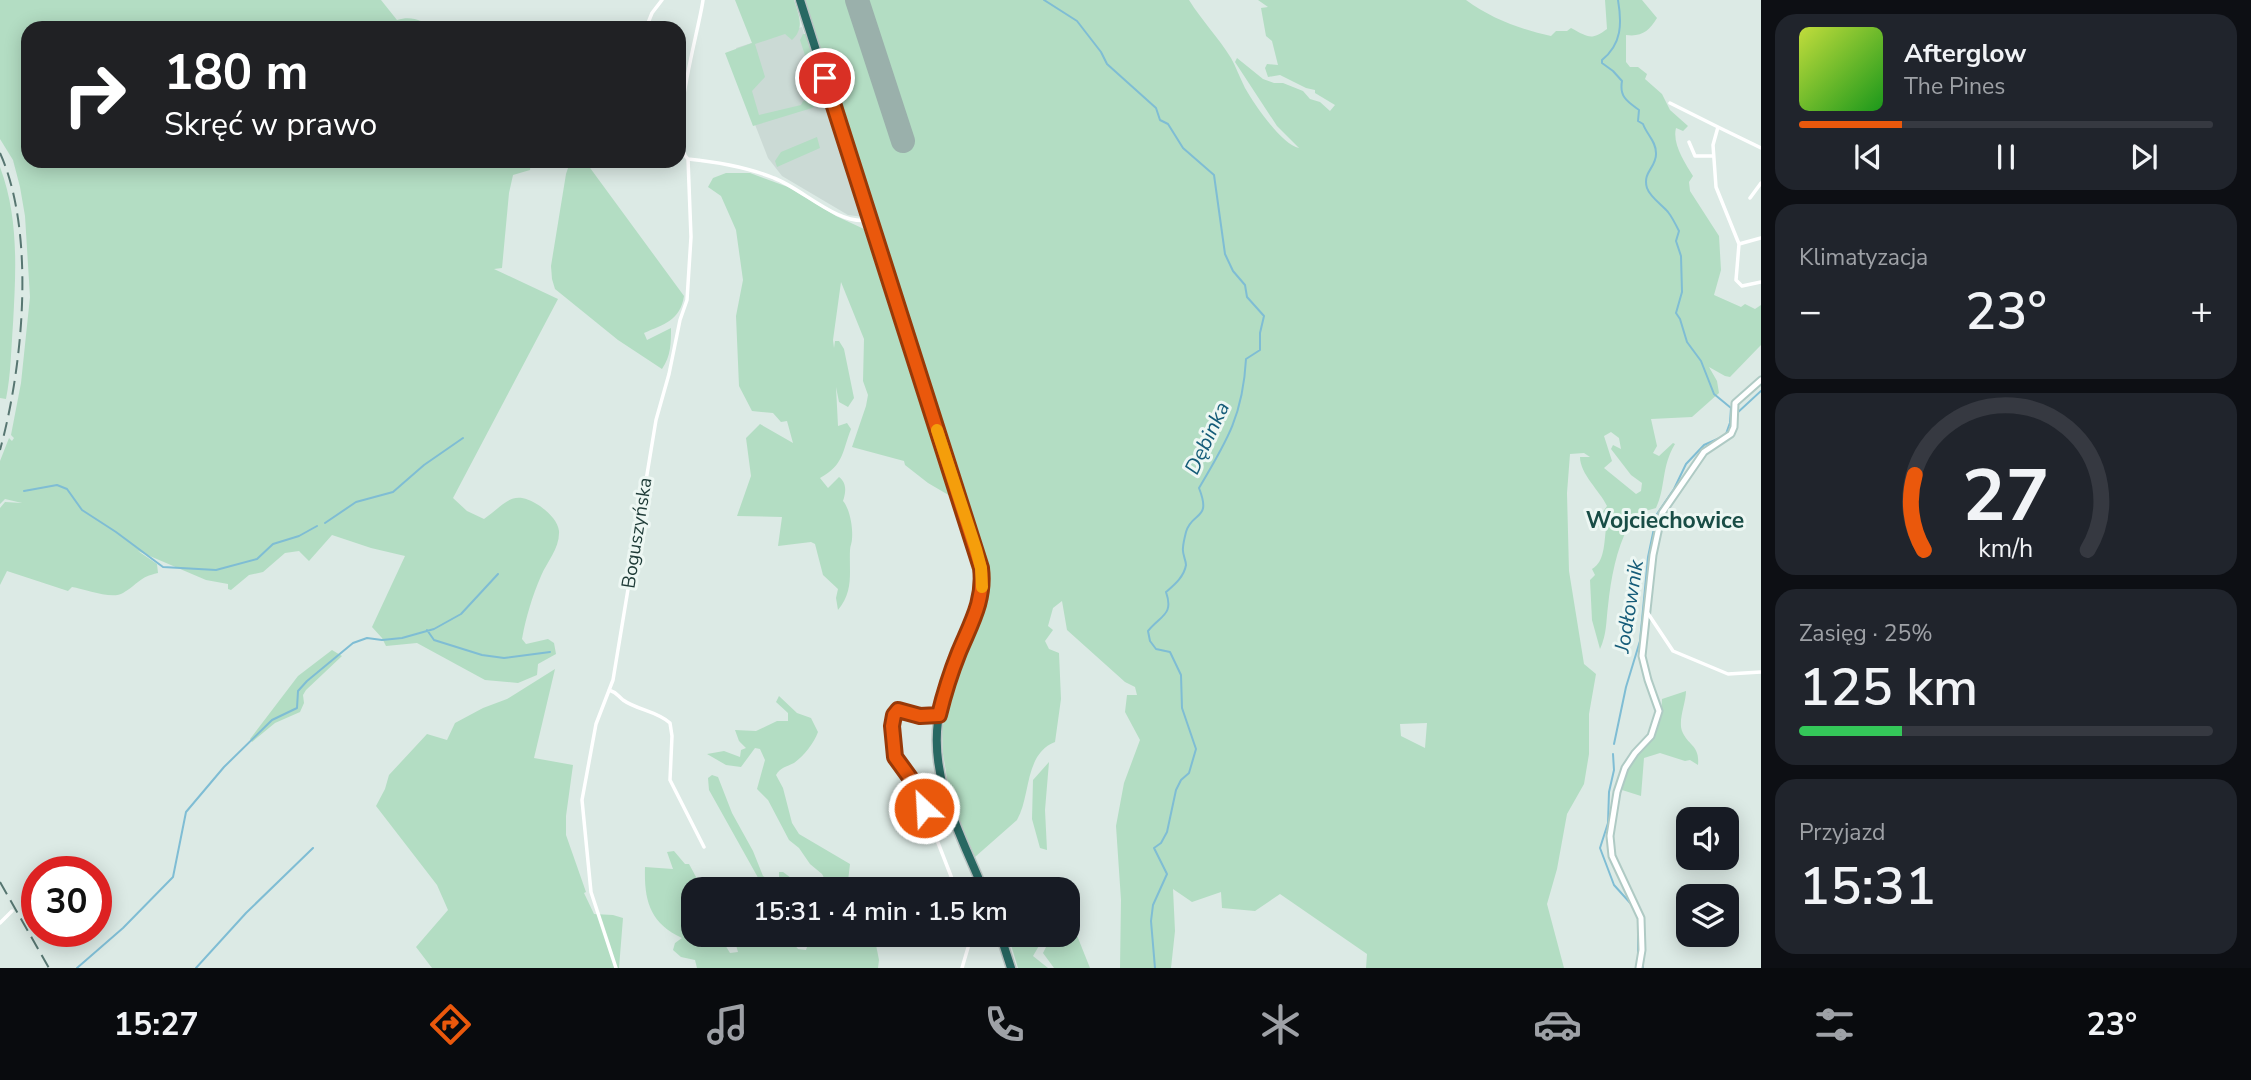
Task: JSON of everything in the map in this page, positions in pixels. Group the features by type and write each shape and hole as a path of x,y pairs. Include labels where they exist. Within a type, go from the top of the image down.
{"highway":[{"path":"800,0 981,568 982,588 978,610 956,659 939,715 937,740 947,803 978,877"},
{"path":"1004,947 1011,968"}],"street":[{"path":"649,21 662,0"},
{"name":"Boguszyńska","path":"686,86 703,0"},
{"path":"1670,103 1761,148"},
{"path":"1718,127 1713,156 1716,187 1739,244 1736,279 1738,284 1745,287 1761,282"},
{"path":"1689,142 1695,156 1713,156"},
{"name":"Boguszyńska","path":"616,968 591,892 582,800 596,724 617,659 656,420 688,289 691,237 686,156"},
{"path":"688,159 733,166 775,178 844,217 860,221 870,219"},
{"path":"1750,198 1761,183"},
{"path":"1739,244 1761,238"},
{"path":"1639,968 1643,950 1640,911 1612,856 1610,835 1617,792 1625,768 1651,736 1660,711 1642,656 1653,555 1662,513 1704,452 1731,434 1735,403 1761,380"},
{"path":"1646,610 1673,651 1728,674 1761,672"},
{"path":"609,690 629,704 663,717 670,723 670,780 704,847"},
{"path":"939,715 920,716 897,711 893,718 894,748 898,763 916,786 951,877"},
{"path":"0,923 12,911"},
{"path":"962,968 968,947"}],"shaded area":[{"path":"802,27 849,178 864,217 848,215 782,176 768,158 754,122 736,48"}],"green space":[{"path":"0,0 381,0 397,20 412,18 421,21 21,21 21,168 530,168 513,175 502,268 494,269 558,299 453,498 467,511 484,519 504,503 523,498 540,506 557,524 559,537 535,592 522,639 526,644 548,639 554,643 556,654 538,664 537,675 518,683 485,680 417,643 386,646 372,627 405,556 332,535 309,561 299,551 285,553 263,572 249,575 231,590 228,589 228,584 206,580 138,551 157,564 158,573 118,595 105,595 72,587 68,591 7,571 0,585 0,508 5,502 22,503 5,499 0,504 0,461 9,438 12,441 14,438 11,435 21,383 30,297 25,216 20,187 13,160 0,139"},
{"path":"735,0 794,0 799,17 800,26 792,40 785,34 755,44 765,77 752,91 759,115 801,105 803,101 815,100 818,104 753,126 725,53 752,43"},
{"path":"803,0 1189,0 1233,61 1245,88 1262,113 1285,140 1299,148 1277,126 1235,62 1237,58 1263,79 1303,91 1310,99 1320,102 1330,111 1335,105 1315,93 1315,90 1280,75 1268,77 1265,68 1267,64 1278,65 1272,41 1266,36 1261,8 1268,7 1258,0 1466,0 1496,18 1528,30 1551,36 1556,31 1567,31 1571,28 1593,36 1607,29 1605,0 1642,0 1657,18 1644,32 1626,35 1626,62 1630,67 1638,67 1647,74 1645,79 1662,94 1670,110 1688,126 1683,131 1676,128 1675,134 1680,153 1693,176 1689,182 1690,191 1719,236 1721,270 1714,295 1741,307 1745,304 1755,309 1761,305 1761,345 1730,377 1709,367 1717,381 1719,393 1692,417 1651,419 1657,446 1653,453 1659,456 1675,444 1656,508 1635,514 1626,520 1629,525 1615,564 1605,633 1600,649 1592,620 1590,580 1595,575 1592,569 1602,557 1606,529 1594,525 1607,506 1581,463 1580,457 1590,457 1584,453 1570,454 1567,493 1569,571 1584,664 1596,674 1589,714 1589,754 1584,784 1567,814 1557,869 1547,904 1564,968 1366,968 1367,954 1280,894 1255,911 1222,908 1221,892 1192,902 1173,889 1175,931 1171,968 1120,968 1121,900 1116,826 1124,783 1140,740 1125,712 1127,695 1137,695 1135,687 1125,682 1067,630 1062,601 1053,608 1048,626 1053,630 1045,641 1049,649 1059,653 1061,699 1055,742 1045,748 1033,766 1017,820 975,857 951,802 943,754 942,728 970,642 983,613 987,589 983,547 935,409 863,182 865,179 861,179","holes":["1611,432 1619,438 1621,449 1613,445 1611,449 1631,475 1642,483 1641,491 1636,494 1604,468 1612,461 1604,436","1427,723 1425,748 1401,736 1400,724"]},
{"path":"803,34 807,34 826,96 819,96 817,92 800,40"},
{"path":"817,137 820,148 777,167 775,161 781,152"},
{"path":"0,167 10,205 15,244 13,324 6,399 0,398"},
{"path":"568,168 590,168 684,296 675,316 644,333 647,340 671,328 669,354 662,369 618,340 555,289 551,266"},
{"path":"726,173 750,173 788,187 836,216 864,229 947,489 951,492 952,497 928,483 905,465 904,461 852,447 868,395 863,381 864,339 841,282 833,340 834,348 835,341 839,341 844,349 854,398 848,407 839,402 836,387 838,426 847,423 851,429 838,463 820,478 828,488 839,477 843,482 843,501 851,524 849,589 838,610 838,589 823,575 815,544 811,542 778,546 782,517 737,516 751,476 746,438 760,424 793,443 787,421 781,422 773,413 752,411 739,386 736,316 743,280 736,230 721,196 708,187 713,178"},
{"path":"332,650 342,656 306,690 300,712 275,723 252,742 250,739 298,676"},
{"path":"555,669 534,758 573,765 566,835 586,892 584,893 594,914 623,918 619,968 432,968 416,947 448,910 437,885 376,806 389,775 427,734 447,740 455,723 507,699"},
{"path":"1686,691 1681,727 1684,736 1697,753 1698,765 1690,760 1685,761 1660,753 1644,758 1641,796 1622,790 1631,761 1661,717 1662,699"},
{"path":"779,696 797,713 811,718 818,732 801,757 776,775 783,788 792,823 799,834 850,864 848,877 824,877 789,840 768,800 757,789 765,760 760,749 755,748 741,767 726,765 707,754 724,751 740,757 741,750 746,748 739,741 735,730 756,731 777,721 788,721 788,713 776,702"},
{"path":"1049,762 1045,810 1047,850 1040,848 1032,819 1033,780"},
{"path":"712,775 718,777 732,813 765,877 758,877 709,790 708,778"},
{"path":"674,851 685,864 689,864 696,877 681,877 681,937 656,918 646,890 645,867 673,869 667,852"},
{"path":"779,872 790,877 779,877"},
{"path":"681,939 681,947 726,947 730,953 738,952 737,947 796,947 806,950 807,947 876,947 879,960 878,968 697,968 695,960 681,957 673,950 675,943"},
{"path":"1080,943 1090,968 1054,968 1043,953 1046,947 1080,947"},
{"path":"1012,947 1038,947 1033,956 1048,968 1018,968"}],"waterway":[{"name":"Dębinka","path":"1044,0 1077,21 1107,64 1156,108 1160,120 1168,124 1183,148 1214,175 1225,254 1233,271 1245,285 1247,297 1264,316 1260,350 1246,359 1241,396 1232,427 1199,488 1203,506 1186,532 1183,550 1185,569 1166,592 1168,606 1165,614 1148,631 1150,641 1156,649 1170,652 1181,675 1182,708 1196,749 1189,773 1181,780 1176,790 1167,832 1161,843 1154,848 1167,874 1153,905 1151,921 1155,968"},
{"path":"1618,0 1619,33 1614,47 1602,63 1622,81 1623,95 1639,110 1638,121 1643,124 1655,145 1656,158 1646,182 1653,198 1669,214 1679,231 1676,241 1681,256 1682,292 1676,313 1687,342 1701,361 1714,394 1731,408 1730,422"},
{"name":"Jodłownik","path":"1736,414 1761,391"},
{"name":"Jodłownik","path":"1726,434 1732,417"},
{"name":"Jodłownik","path":"1614,744 1626,687 1640,641 1648,557 1657,514 1674,489 1686,464 1704,445 1722,437"},
{"path":"325,523 356,502 393,492 424,465 463,438"},
{"path":"24,491 57,485 67,489 82,510 163,567 216,570 257,559 273,544 299,536 317,526"},
{"path":"77,968 123,928 173,877 186,812 224,767 272,720 297,708 298,691 307,681 353,643 367,638 402,638 434,629 461,614 498,574"},
{"path":"427,630 434,640 482,655 504,658 550,652"},
{"name":"Jodłownik","path":"1613,754 1614,770 1609,792 1608,823 1600,848 1614,885 1632,905"},
{"path":"196,968 246,913 313,848"},
{"name":"Jodłownik","path":"1638,916 1638,956"}],"runway":[{"path":"857,0 903,141"}],"railway":[{"path":"0,153 11,185 22,260 20,341 15,380 0,450"},
{"path":"0,882 49,968"}],"slow traffic":[{"path":"937,430 976,549 982,587"}],"district":[{"name":"Wojciechowice","path":"1665,520"}],"route":[{"path":"825,78 981,568 982,588 978,610 956,659 939,715 920,716 898,710 893,718 895,757 916,786 924,808"}]}
